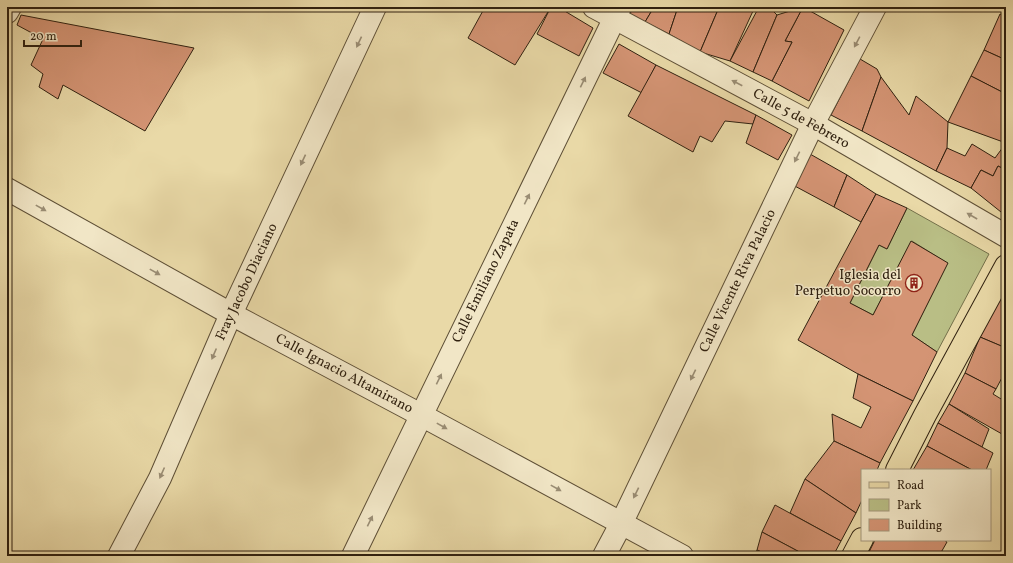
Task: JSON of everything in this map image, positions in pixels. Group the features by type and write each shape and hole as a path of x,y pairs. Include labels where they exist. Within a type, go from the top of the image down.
{"main road":[{"path":"898,469 925,415 1006,266"},
{"path":"853,556 861,541"}],"street":[{"path":"7,12 10,7"},
{"name":"Fray Jacobo Diaciano","path":"118,556 160,478 231,314 375,7"},
{"name":"Calle 5 de Febrero","path":"594,7 617,12 1006,236"},
{"name":"Calle Vicente Riva Palacio","path":"604,556 621,524 813,124 875,7"},
{"name":"Calle Emiliano Zapata","path":"353,556 617,12"},
{"name":"Calle Ignacio Altamirano","path":"7,189 231,314 682,556"}],"green space":[{"path":"907,208 989,254 937,352 912,335 947,263 912,241 873,315 850,303 879,245 887,249"}],"building":[{"path":"485,7 551,7 515,65 468,38"},
{"path":"551,7 558,7 593,28 579,56 537,34"},
{"path":"633,7 654,7 645,22 630,14"},
{"path":"654,7 678,7 669,34 645,22"},
{"path":"678,7 707,7 717,12 700,52 669,34"},
{"path":"707,7 746,7 753,11 730,61 700,52 717,12"},
{"path":"759,7 769,7 777,15 753,72 730,61"},
{"path":"803,7 844,30 809,101 772,81 792,42 785,41"},
{"path":"803,7 785,41 792,42 772,81 753,72 777,15"},
{"path":"1000,14 1006,17 1006,60 984,50"},
{"path":"21,15 194,48 145,131 63,85 58,99 39,87 43,74 31,65 43,39 17,25"},
{"path":"619,44 656,65 642,93 603,73"},
{"path":"984,50 1006,60 1006,94 971,76"},
{"path":"860,59 877,69 881,77 862,131 831,115"},
{"path":"656,65 756,115 753,124 725,121 712,142 700,136 693,152 628,116"},
{"path":"971,76 1006,94 1006,143 948,122"},
{"path":"881,77 909,115 916,96 948,122 947,148 936,171 862,131"},
{"path":"756,115 792,135 778,160 746,143"},
{"path":"1006,143 1006,170 998,166 993,176 981,170 971,188 936,171 947,148 965,156 972,144 995,158"},
{"path":"810,154 847,175 834,207 791,184"},
{"path":"998,166 1006,170 1006,216 971,188 981,170 993,176"},
{"path":"847,175 876,194 861,222 834,207"},
{"name":"Iglesia del Perpetuo Socorro","path":"876,194 907,208 887,249 879,245 850,303 873,315 911,241 948,263 912,335 937,352 913,401 858,374 798,340"},
{"path":"1006,283 1006,348 980,337"},
{"path":"980,337 1006,348 1006,370 996,389 965,373"},
{"path":"965,373 996,389 993,394 1006,402 1006,424 1002,434 949,404"},
{"path":"858,374 913,401 880,463 834,441 832,414 861,428 871,407 853,398"},
{"path":"949,404 989,429 982,447 938,423"},
{"path":"938,423 993,453 986,469 970,469 927,446"},
{"path":"834,441 880,463 877,469 861,469 861,502 856,513 805,479"},
{"path":"927,446 970,469 914,469"},
{"path":"805,479 856,513 841,541 790,513"},
{"path":"775,505 841,541 833,556 807,556 762,532"},
{"path":"762,532 807,556 770,556 757,550"},
{"path":"874,541 947,542 939,556 867,556"},
{"path":"757,550 770,556 754,556"}],"place":[{"name":"Iglesia del Perpetuo Socorro","path":"914,283"}]}
